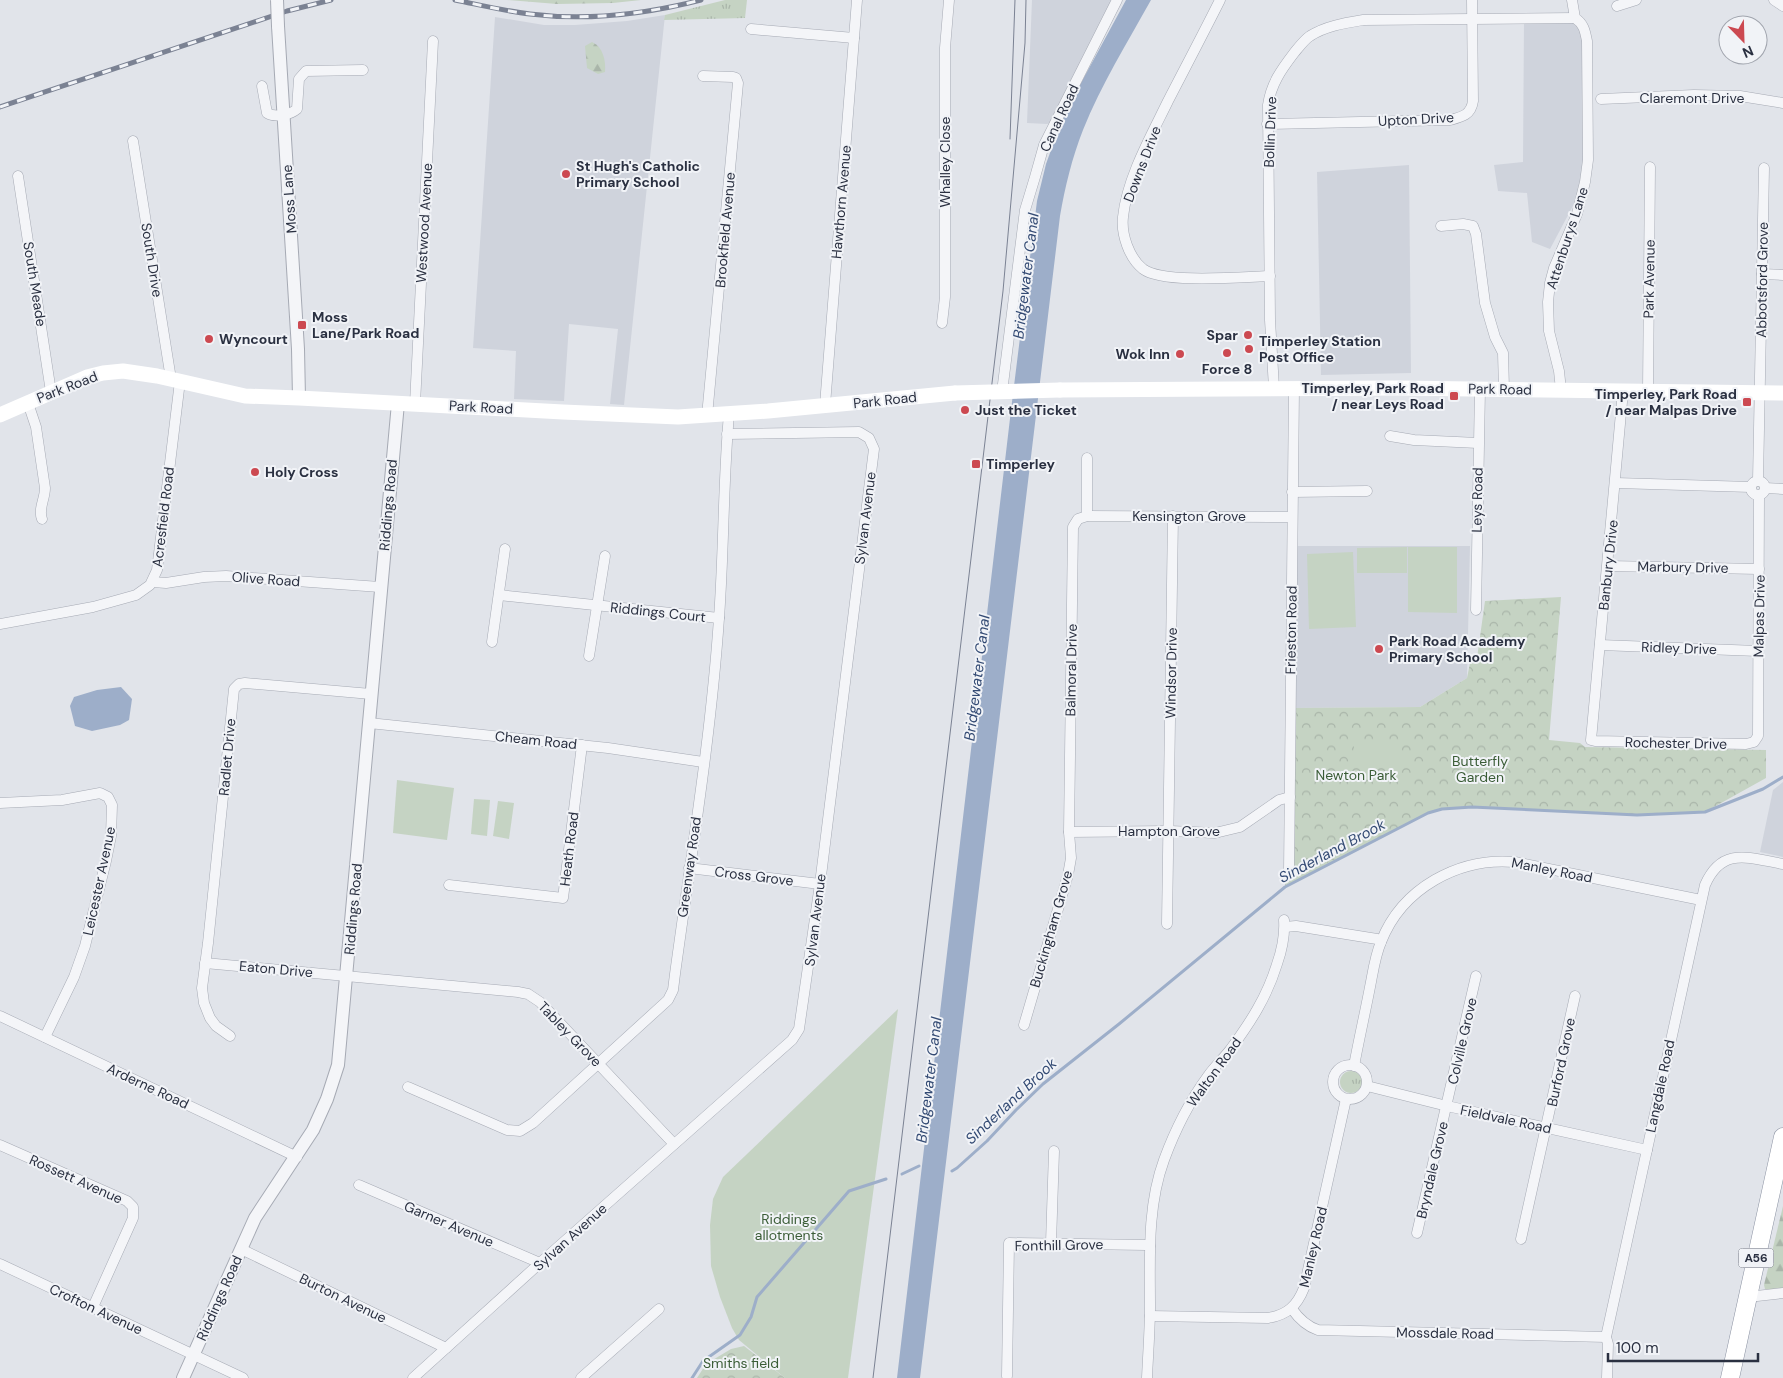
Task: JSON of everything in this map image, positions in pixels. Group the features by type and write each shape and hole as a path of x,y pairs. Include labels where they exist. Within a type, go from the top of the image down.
{"highway":[{"name":"A56","path":"1730,1378 1783,1137"}],"main road":[{"name":"Park Road","path":"0,415 87,377 114,372 142,373 245,396 678,417 707,416 955,393 1060,390 1294,388 1783,393"}],"street":[{"name":"Moss Lane","path":"277,0 299,398"},
{"name":"Hawthorn Avenue","path":"825,405 857,0"},
{"name":"Whalley Close","path":"942,323 945,288 945,48 949,0"},
{"name":"Canal Road","path":"1002,392 1025,210 1044,145 1117,0"},
{"name":"Downs Drive","path":"1220,0 1149,139 1127,194 1123,228 1126,242 1136,261 1143,269 1156,275 1179,278 1270,276"},
{"path":"1472,0 1472,19"},
{"name":"Attenburys Lane","path":"1561,390 1559,370 1549,331 1548,302 1550,284 1554,268 1576,214 1582,194 1588,160 1586,41 1584,29 1575,18 1572,0"},
{"path":"1617,6 1636,0"},
{"path":"1774,0 1783,6"},
{"name":"Bollin Drive","path":"1274,388 1270,320 1268,105 1273,84 1282,69 1302,44 1313,34 1330,27 1363,20 1575,18"},
{"name":"Upton Drive","path":"1267,124 1450,120 1465,116 1470,112 1474,101 1472,19"},
{"path":"751,29 854,38"},
{"name":"Westwood Avenue","path":"415,404 433,41"},
{"path":"262,86 267,113 272,116 292,113 297,109 299,79 306,71 363,70"},
{"name":"Brookfield Avenue","path":"702,76 736,78 738,84 707,416"},
{"name":"Claremont Drive","path":"1601,99 1694,95 1731,96 1783,103"},
{"name":"South Drive","path":"133,141 176,380"},
{"name":"Park Avenue","path":"1648,391 1650,167"},
{"name":"Abbotsford Grove","path":"1760,393 1764,168"},
{"name":"South Meade","path":"18,176 51,392"},
{"path":"1441,226 1463,224 1473,226 1476,234 1484,303 1503,353 1504,389"},
{"path":"1762,274 1783,275"},
{"name":"Acresfield Road","path":"0,624 116,602 140,593 153,582 158,560 176,380"},
{"name":"Frieston Road","path":"1289,872 1294,388"},
{"name":"Leys Road","path":"1476,610 1480,389"},
{"name":"Banbury Drive","path":"1591,740 1623,391"},
{"name":"Malpas Drive","path":"1758,736 1760,393"},
{"path":"28,402 38,437 45,488 38,517"},
{"name":"Riddings Road","path":"183,1378 255,1218 297,1157 321,1113 337,1071 398,403"},
{"name":"Greenway Road","path":"408,1087 507,1130 513,1132 520,1131 533,1123 671,996 703,762 719,618 729,414"},
{"name":"Sylvan Avenue","path":"413,1378 796,1035 802,1021 873,446 869,438 859,432 727,434"},
{"path":"1390,436 1422,441 1478,443"},
{"path":"1086,516 1087,458"},
{"path":"1616,483 1783,489"},
{"path":"1292,492 1366,491"},
{"name":"Kensington Grove","path":"1086,516 1292,517"},
{"name":"Balmoral Drive","path":"1068,832 1073,527 1078,519 1086,516"},
{"name":"Windsor Drive","path":"1167,924 1170,831 1173,516"},
{"path":"491,642 505,549"},
{"name":"Riddings Court","path":"588,655 605,556"},
{"name":"Marbury Drive","path":"1608,566 1759,569"},
{"name":"Olive Road","path":"153,582 226,576 380,587"},
{"name":"Riddings Court","path":"499,595 719,618"},
{"name":"Ridley Drive","path":"1600,645 1758,650"},
{"name":"Radlet Drive","path":"205,963 235,687 245,683 371,694"},
{"name":"Cheam Road","path":"368,723 582,745 703,762"},
{"name":"Rochester Drive","path":"1591,740 1746,744 1754,742 1758,736"},
{"name":"Heath Road","path":"449,885 563,898 582,745"},
{"name":"Leicester Avenue","path":"0,803 62,800 100,793 110,799 113,809 106,861 85,946 71,983 45,1037"},
{"name":"Hampton Grove","path":"1068,832 1215,832 1232,830 1240,827 1279,800 1290,797"},
{"name":"Buckingham Grove","path":"1024,1025 1068,875 1071,858 1068,832"},
{"name":"Langdale Road","path":"1607,1378 1608,1344 1606,1337 1701,900 1709,876 1724,861 1739,857 1783,864"},
{"name":"Manley Road","path":"1354,1066 1381,942 1397,914 1421,888 1447,873 1482,862 1499,860 1701,900"},
{"name":"Cross Grove","path":"689,868 820,884"},
{"name":"Walton Road","path":"1147,1378 1150,1316 1150,1246 1156,1190 1163,1162 1176,1129 1209,1075 1248,1025 1262,1003 1273,979 1281,952 1284,923 1377,939 1381,942"},
{"path":"205,963 202,988 205,1008 216,1026 230,1036"},
{"name":"Eaton Drive","path":"205,963 347,976"},
{"name":"Tabley Grove","path":"347,976 523,992 540,1002 674,1144"},
{"name":"Colville Grove","path":"1447,1106 1476,976"},
{"name":"Burford Grove","path":"1522,1239 1575,996"},
{"name":"Arderne Road","path":"0,1016 297,1157"},
{"path":"1354,1066 1365,1075 1366,1086 1361,1095 1356,1098 1346,1099 1336,1093 1333,1087 1334,1076 1342,1067 1354,1066"},
{"name":"Fieldvale Road","path":"1366,1086 1646,1150"},
{"name":"Manley Road","path":"1292,1309 1304,1288 1346,1099"},
{"name":"Bryndale Grove","path":"1417,1233 1447,1106"},
{"name":"Rossett Avenue","path":"0,1144 127,1202 133,1207 133,1218 93,1308"},
{"path":"1051,1243 1054,1151"},
{"name":"Garner Avenue","path":"359,1184 540,1263"},
{"name":"Fonthill Grove","path":"1007,1376 1008,1243 1150,1246"},
{"name":"Burton Avenue","path":"241,1249 446,1348"},
{"name":"Crofton Avenue","path":"0,1264 193,1354"},
{"path":"1748,1297 1783,1293"},
{"path":"1150,1316 1268,1318 1278,1316 1292,1309"},
{"name":"Mossdale Road","path":"1292,1309 1310,1328 1318,1330 1606,1337"},
{"path":"581,1378 659,1310"},
{"path":"193,1354 243,1378"}],"shaded area":[{"path":"1032,0 1112,0 1050,123 1047,124 1027,123"},
{"name":"St Hugh's Catholic Primary School","path":"665,15 624,405 610,404 618,329 569,324 564,401 514,399 516,351 473,348 495,17 544,25 575,25 627,21"},
{"path":"1524,20 1576,23 1584,42 1584,174 1575,202 1550,249 1532,242 1527,193 1498,191 1494,165 1523,162"},
{"path":"1409,165 1411,373 1321,375 1317,172"},
{"name":"Park Road Academy Primary School","path":"1292,546 1470,546 1467,678 1420,707 1290,708"},
{"path":"1783,782 1783,857 1760,852 1773,790"}],"green space":[{"path":"507,0 641,0 613,3 557,4"},
{"path":"725,0 747,0 745,18 664,20 665,15"},
{"path":"592,42 599,47 603,54 605,72 598,74 587,68 585,46"},
{"path":"1407,547 1407,573 1357,573 1357,548"},
{"path":"1408,547 1457,547 1457,613 1408,612"},
{"path":"1353,552 1356,627 1309,629 1307,554"},
{"name":"Newton Park","path":"1561,597 1549,740 1580,743 1585,747 1766,750 1766,778 1705,812 1637,815 1472,807 1442,809 1428,813 1285,887 1290,708 1420,707 1467,678 1471,658 1477,658 1485,601"},
{"path":"1354,740 1400,740 1400,763 1354,763"},
{"name":"Butterfly Garden","path":"1473,750 1496,758 1507,773 1504,787 1451,783"},
{"path":"397,780 454,788 447,840 393,833"},
{"path":"474,799 490,800 487,836 471,834"},
{"path":"498,801 514,803 509,839 493,836"},
{"name":"Riddings allotments","path":"898,1009 848,1378 785,1378 739,1340 732,1328 711,1266 710,1225 713,1199 723,1177"},
{"path":"1351,1071 1359,1074 1362,1082 1359,1090 1351,1093 1343,1090 1340,1082 1343,1074"},
{"path":"1783,1206 1783,1289 1769,1290 1765,1289 1764,1285"},
{"name":"Smiths field","path":"744,1346 785,1378 697,1378 706,1364 731,1349"}],"water":[{"path":"1126,0 1151,0 1106,80 1090,113 1075,151 1060,216 920,1378 897,1378 1037,201 1046,164 1059,128 1075,94"},
{"path":"121,687 132,699 129,720 120,725 92,731 75,726 70,706 74,697 97,690"}],"waterway":[{"name":"Sinderland Brook","path":"952,1171 987,1141 1043,1084 1285,887 1428,813 1442,809 1472,807 1637,815 1705,812 1763,789 1783,777"},
{"path":"902,1174 919,1166"},
{"path":"692,1378 703,1361 740,1335 751,1317 757,1297 849,1191 886,1179"}],"tram line":[{"path":"1010,139 1015,0"},
{"path":"873,1378 1003,291 1025,43 1026,0"}],"railway":[{"path":"0,107 287,11 331,0"},
{"path":"455,0 521,13 573,17 616,15 659,9 701,0"}],"place":[{"name":"St Hugh's Catholic Primary School","path":"566,174"},
{"name":"Moss Lane/Park Road","path":"302,325"},
{"name":"Spar","path":"1248,335"},
{"name":"Wyncourt","path":"209,339"},
{"name":"Timperley Station Post Office","path":"1249,349"},
{"name":"Force 8","path":"1227,353"},
{"name":"Wok Inn","path":"1180,354"},
{"name":"Timperley, Park Road / near Leys Road","path":"1454,396"},
{"name":"Timperley, Park Road / near Malpas Drive","path":"1747,402"},
{"name":"Just the Ticket","path":"965,410"},
{"name":"Timperley","path":"976,464"},
{"name":"Holy Cross","path":"255,472"},
{"name":"Park Road Academy Primary School","path":"1379,649"}],"water label":[{"name":"Bridgewater Canal","path":"1026,276"},
{"name":"Bridgewater Canal","path":"977,678"},
{"name":"Bridgewater Canal","path":"929,1080"}]}
